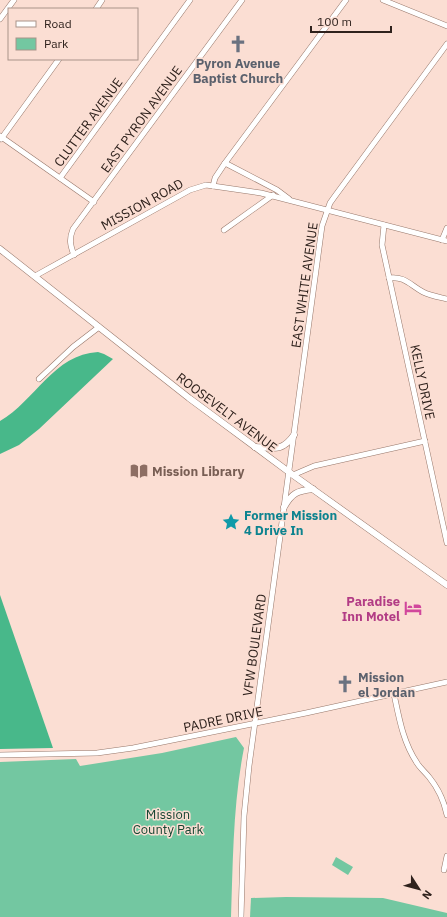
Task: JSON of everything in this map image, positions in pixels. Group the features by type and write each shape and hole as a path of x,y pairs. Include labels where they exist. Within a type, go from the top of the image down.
{"main road":[{"name":"ROOSEVELT AVENUE","path":"0,249 189,398 312,489 447,585"},
{"path":"255,447 280,448 289,442 294,435"},
{"path":"284,507 292,495 302,490 312,489"}],"street":[{"name":"CLUTTER AVENUE","path":"60,178 190,0"},
{"name":"EAST PYRON AVENUE","path":"74,255 70,244 70,237 74,229 242,0"},
{"path":"213,186 215,178 225,163 346,0"},
{"path":"383,0 447,26"},
{"path":"0,19 8,8"},
{"name":"EAST WHITE AVENUE","path":"291,473 294,435 322,226 335,196 447,44"},
{"path":"58,60 1,137 94,202"},
{"name":"MISSION ROAD","path":"225,163 277,190 290,200"},
{"name":"MISSION ROAD","path":"35,276 199,186 213,186 273,195 444,241"},
{"path":"224,230 273,195"},
{"name":"KELLY DRIVE","path":"384,225 382,245 447,543"},
{"path":"444,241 447,228"},
{"path":"389,278 397,277 403,279 425,293 447,300"},
{"path":"39,379 73,347 99,327"},
{"path":"291,473 314,466 425,441"},
{"name":"VFW BOULEVARD","path":"241,917 245,798 284,507 291,473"},
{"name":"PADRE DRIVE","path":"0,755 97,753 153,744 447,682"},
{"path":"394,694 406,742 417,764 429,777 442,798 447,815"},
{"path":"444,870 447,856"}],"green space":[{"path":"98,352 113,359 39,429 19,445 0,454 0,421 24,402 57,369 69,361 83,355"},
{"path":"0,595 53,748 0,749"},
{"name":"Mission County Park","path":"236,737 244,748 240,769 236,811 231,917 0,917 0,762 76,759 80,766 162,753"},
{"path":"336,857 353,867 348,875 332,865"},
{"path":"251,898 383,898 447,913 447,917 250,917"}],"place":[{"name":"Pyron Avenue Baptist Church","path":"238,44"},
{"name":"Mission Library","path":"139,471"},
{"name":"Former Mission 4 Drive In","path":"231,522"},
{"name":"Paradise Inn Motel","path":"413,608"},
{"name":"Mission el Jordan","path":"345,684"}]}
